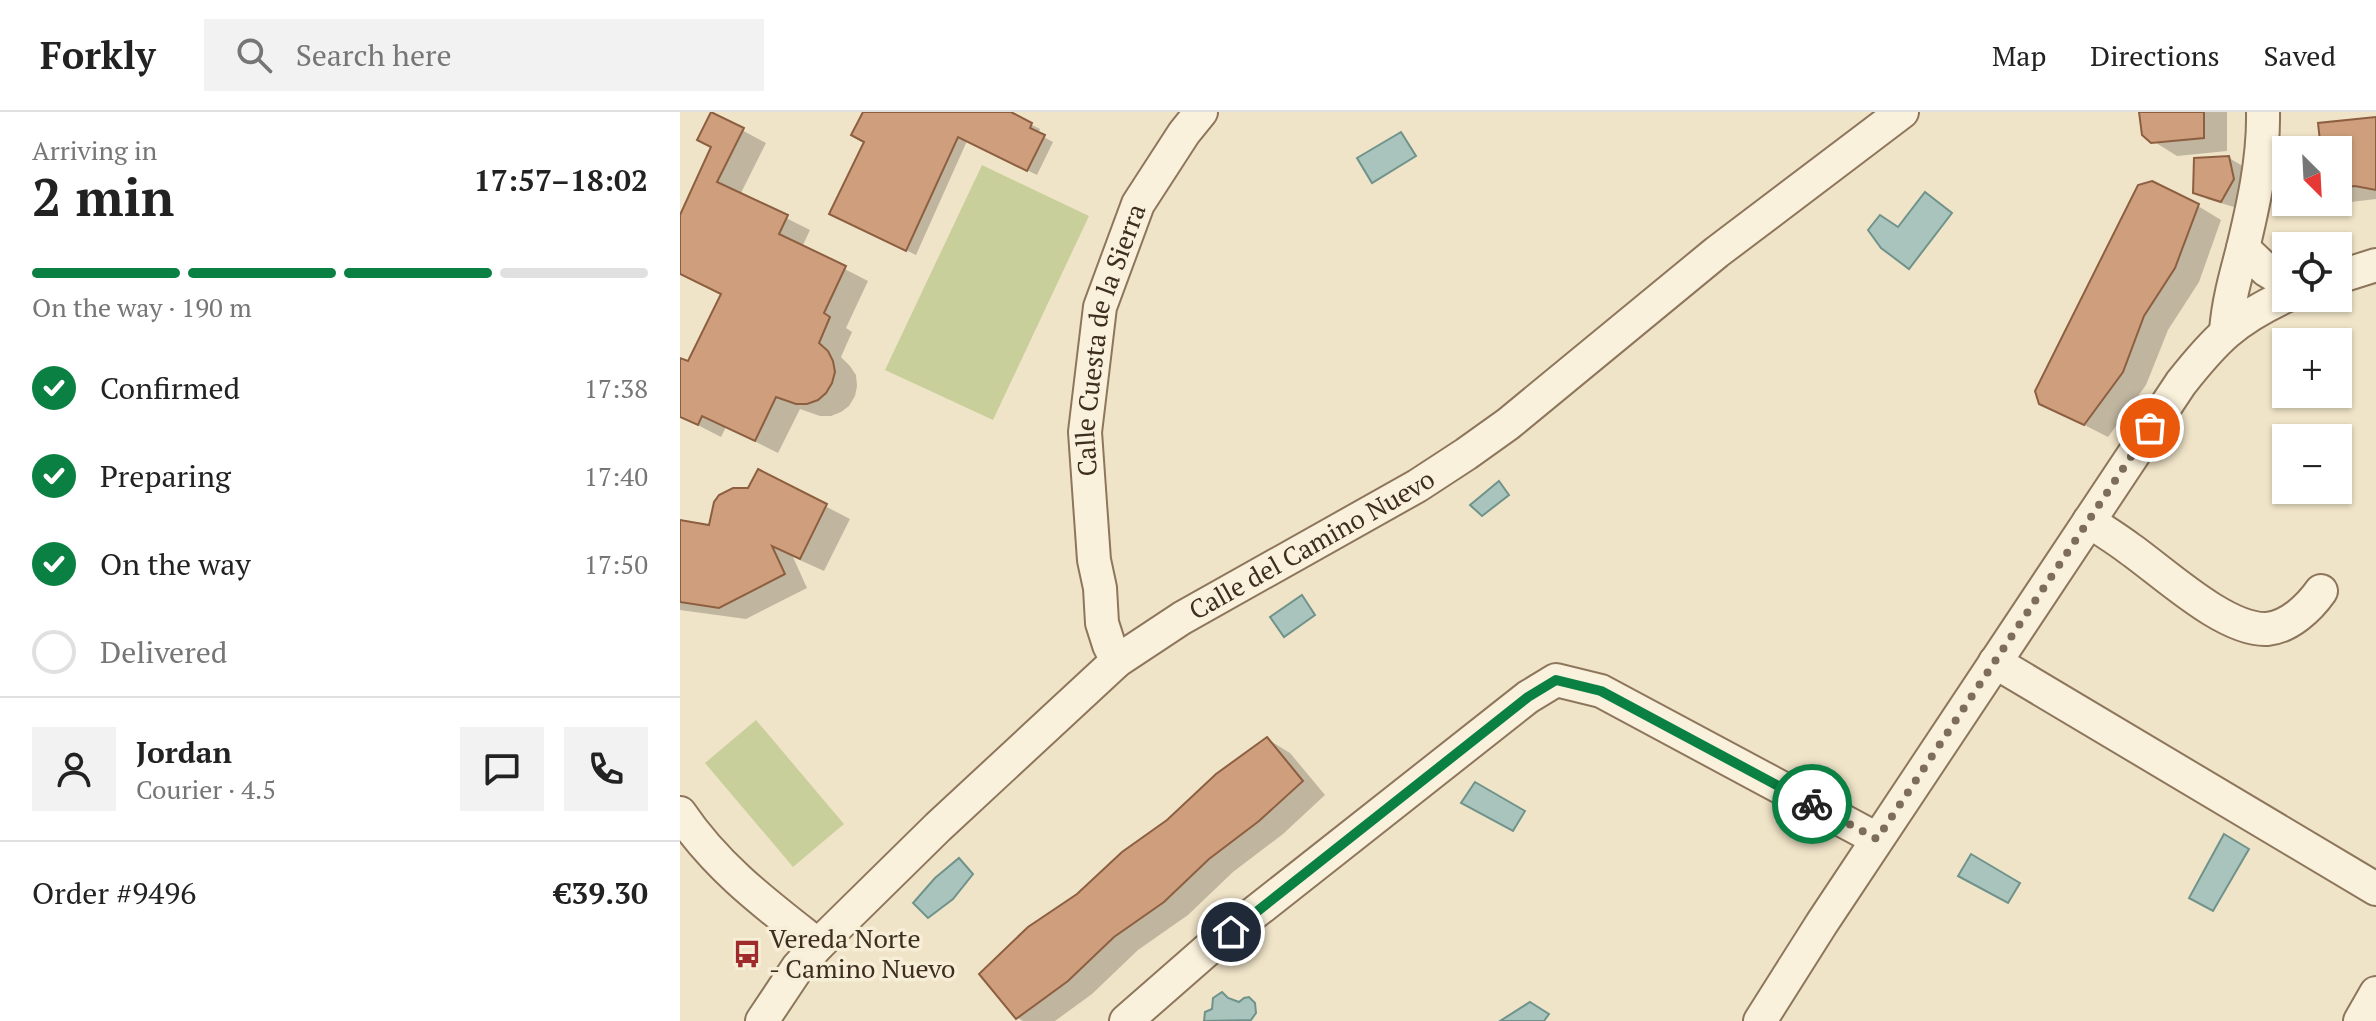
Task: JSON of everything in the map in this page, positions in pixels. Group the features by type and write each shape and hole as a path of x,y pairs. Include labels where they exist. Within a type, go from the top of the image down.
{"street":[{"name":"Calle Cuesta de la Sierra","path":"1128,653 1122,616 1100,588 1094,560 1085,432 1100,307 1138,204 1201,112"},
{"name":"Calle del Camino Nuevo","path":"762,1021 798,967 818,945 938,827 1128,653 1182,618 1417,486 1477,446 1521,414 1717,252 1902,112"},
{"path":"2226,331 2263,147 2263,112"},
{"path":"2243,248 2272,274"},
{"path":"2352,273 2376,265"},
{"path":"1760,1021 1877,839 2181,383 2226,331 2272,302"},
{"path":"2089,521 2187,593 2241,625 2265,629 2281,626 2312,604 2321,591"},
{"path":"1995,662 2376,889"},
{"path":"1126,1021 1206,951 1528,697 1556,680 1601,691 1877,839"},
{"path":"680,813 703,845 744,887 818,945"},
{"path":"2360,1021 2376,993"}],"green space":[{"path":"982,165 1089,216 993,420 885,370"},
{"path":"756,720 844,824 793,867 705,763"}],"water":[{"path":"1401,132 1416,156 1372,183 1357,158"},
{"path":"1925,192 1952,213 1909,269 1881,248 1868,230 1880,215 1898,227"},
{"path":"1499,481 1509,495 1482,516 1470,505"},
{"path":"1302,595 1315,615 1284,637 1270,617"},
{"path":"1475,782 1525,811 1513,831 1461,803"},
{"path":"2224,834 2249,849 2213,911 2189,898"},
{"path":"1971,854 2020,883 2008,903 1958,876"},
{"path":"959,858 973,874 953,899 928,918 913,903 935,878"},
{"path":"1222,992 1239,1002 1249,997 1255,1003 1256,1013 1251,1020 1204,1021 1205,1012 1212,1009 1213,998"},
{"path":"1530,1002 1549,1014 1544,1021 1500,1021"}],"building":[{"path":"711,112 744,128 717,182 788,215 779,234 846,266 824,313 830,317 819,343 833,361 835,372 832,383 818,400 807,404 796,404 776,397 755,441 702,416 698,425 680,417 680,358 688,361 721,294 680,274 680,215 711,147 697,140"},
{"path":"863,112 1011,112 1032,123 1030,128 1045,135 1027,171 958,137 906,251 829,214 864,142 851,135"},
{"path":"2139,112 2204,112 2204,138 2151,143 2142,135"},
{"path":"2376,117 2376,190 2352,186 2352,136 2319,136 2318,123"},
{"path":"2229,156 2234,179 2221,202 2193,193 2194,158"},
{"path":"2152,181 2199,204 2175,268 2144,316 2123,372 2084,425 2039,404 2035,391 2138,185"},
{"path":"758,469 827,504 800,559 772,546 785,574 719,608 680,602 680,520 709,525 714,502 719,495 733,488 748,488"},
{"path":"1267,737 1303,781 1259,821 1209,859 1164,902 1114,937 1068,981 1016,1019 979,974 1028,927 1077,894 1122,852 1167,820 1216,774"}],"way so far":[{"path":"1812,804 1877,839 2150,428"}],"place":[{"name":"Vereda Norte - Camino Nuevo","path":"747,954"}],"route":[{"path":"1231,932 1528,697 1556,680 1601,691 1812,804"}]}
